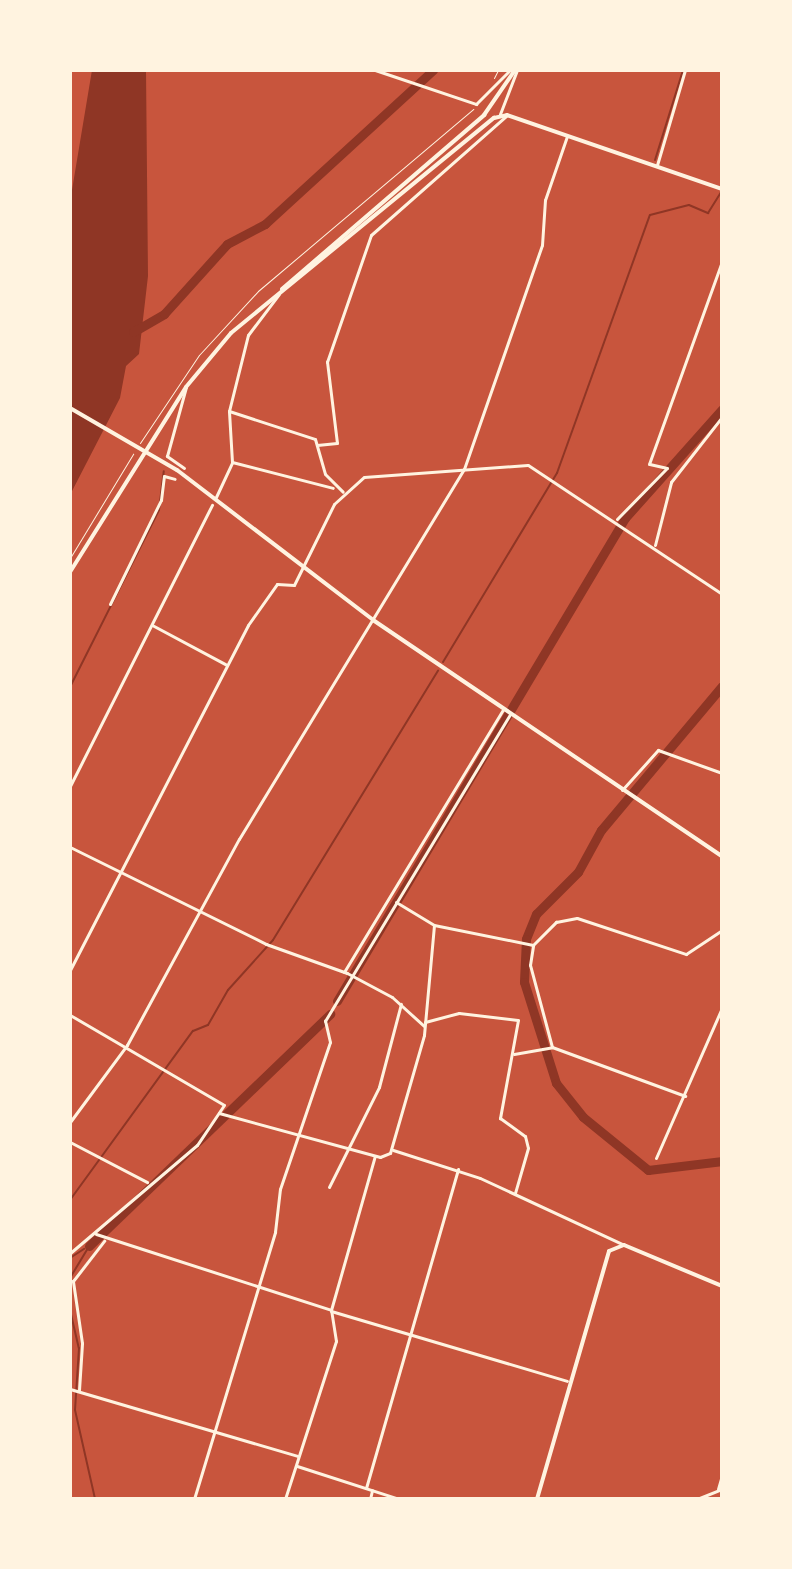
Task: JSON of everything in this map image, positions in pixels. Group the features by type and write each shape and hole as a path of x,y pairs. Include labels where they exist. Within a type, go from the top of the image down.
{"main road":[{"path":"70,572 186,387 279,292 484,115 514,70"},
{"path":"279,292 500,114 721,189"},
{"path":"70,408 148,452 373,620 722,856"},
{"path":"537,1499 567,1381 605,1257 624,1245 722,1286"}],"street":[{"path":"375,70 476,104 514,70"},
{"path":"500,114 514,70"},
{"path":"657,165 685,70"},
{"path":"229,411 317,445 337,443 327,362 371,235 507,115"},
{"path":"70,1122 127,1045 198,912 464,469 542,245 545,200 567,136"},
{"path":"617,519 667,468 649,464 722,261"},
{"path":"216,497 232,462 229,411 248,335 279,292"},
{"path":"184,468 167,456 186,387"},
{"path":"655,545 671,482 722,417"},
{"path":"317,445 333,488"},
{"path":"232,462 343,492"},
{"path":"70,970 122,874 225,664 277,584 294,585 343,492 364,477 528,465 617,519 722,594"},
{"path":"110,604 161,500 164,476 175,479"},
{"path":"70,786 212,505"},
{"path":"152,625 225,664"},
{"path":"348,974 396,902 507,712"},
{"path":"194,1499 330,1042 325,1021 348,974 507,712"},
{"path":"622,790 658,750 722,773"},
{"path":"70,847 272,947 348,974 401,1004 425,1024"},
{"path":"396,902 434,925 532,944 568,918 686,954 722,930"},
{"path":"393,1150 425,1024 434,925"},
{"path":"532,944 530,978 551,1048"},
{"path":"329,1187 351,1150 379,1087 401,1004"},
{"path":"656,1158 722,1008"},
{"path":"425,1024 459,1013 518,1020 500,1118 525,1136 528,1148 515,1193"},
{"path":"70,1015 164,1066 224,1105 197,1145 147,1182 96,1234 70,1253"},
{"path":"514,1054 551,1048 685,1096"},
{"path":"221,1113 375,1156 393,1150 458,1169 624,1245"},
{"path":"70,1142 147,1182"},
{"path":"285,1499 336,1341 331,1311 375,1156"},
{"path":"366,1488 408,1333 458,1169"},
{"path":"96,1234 102,1240 567,1381"},
{"path":"78,1390 82,1343 73,1281 102,1240"},
{"path":"71,1389 213,1437 259,1440 298,1457"},
{"path":"297,1466 399,1499"},
{"path":"697,1499 720,1489 722,1475"},
{"path":"370,1499 372,1490"}],"shaded area":[{"path":"92,70 146,70 148,276 139,354 126,366 120,398 70,495 70,202"}],"waterway":[{"path":"133,332 164,314 227,244 265,224 433,70"},
{"path":"655,160 683,70"},
{"path":"443,662 557,473 650,215 689,205 708,213 722,191"},
{"path":"337,1001 625,518 722,409"},
{"path":"70,687 159,510 164,471"},
{"path":"70,1200 193,1031 208,1025 228,990 273,940 438,671"},
{"path":"722,686 601,830 578,872 536,914 526,939 524,982 556,1083 583,1117 648,1170 722,1161"},
{"path":"89,1246 330,1014"},
{"path":"70,1278 89,1246"},
{"path":"70,1258 84,1249"},
{"path":"70,1310 79,1348 75,1410 95,1499"}]}
